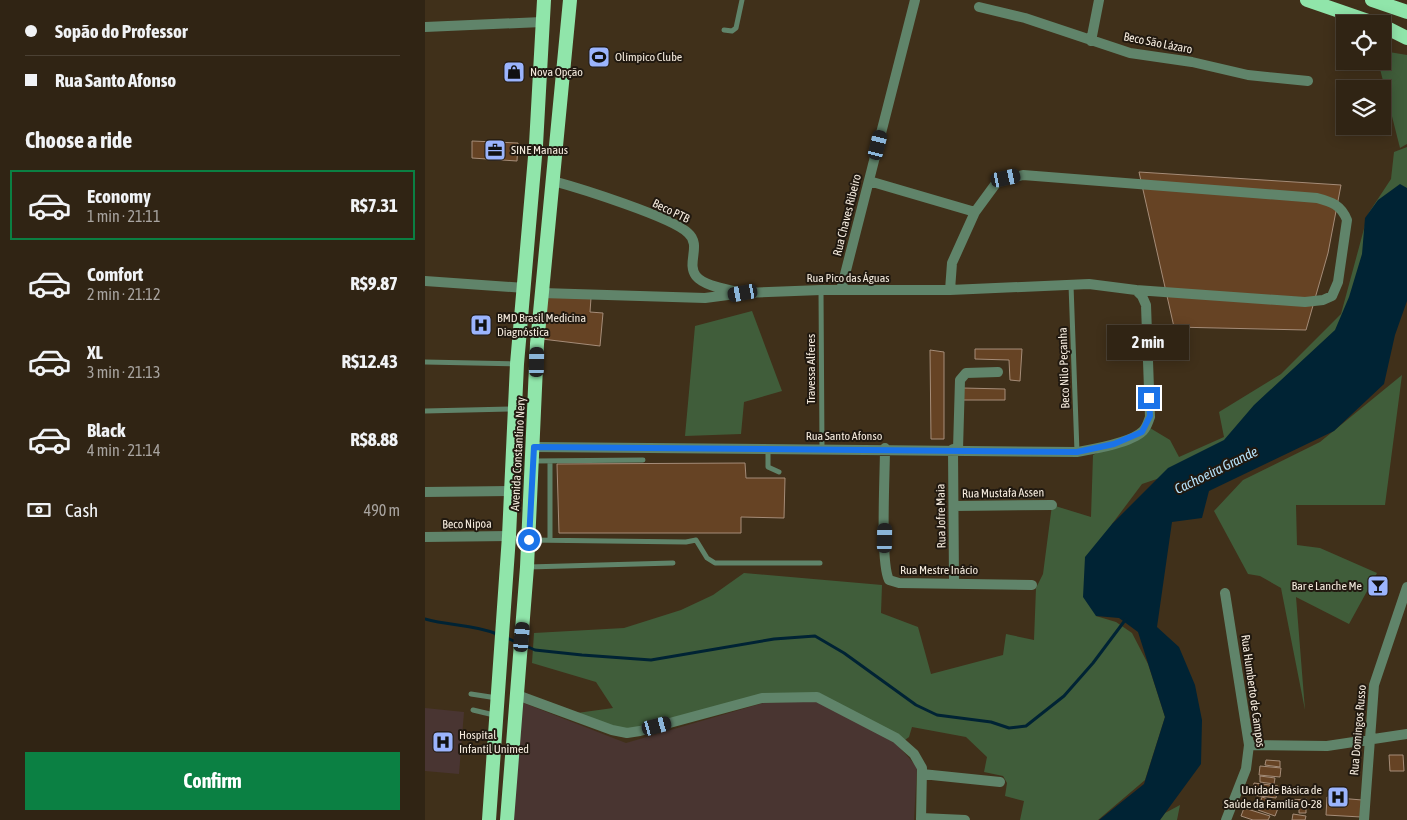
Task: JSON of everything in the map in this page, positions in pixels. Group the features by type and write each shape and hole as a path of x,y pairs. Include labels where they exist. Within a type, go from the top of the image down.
{"highway":[{"name":"Avenida Constantino Nery","path":"489,820 509,536 517,364 536,145 545,0"},
{"name":"Avenida Constantino Nery","path":"507,820 529,540 537,344 570,0"},
{"path":"1307,0 1351,15"},
{"path":"1372,0 1407,12"},
{"path":"1391,30 1407,38"}],"street":[{"name":"Rua Chaves Ribeiro","path":"841,290 915,0"},
{"path":"1091,40 1099,0"},
{"name":"Beco São Lázaro","path":"979,7 1025,18 1130,53 1192,62 1248,75 1308,81"},
{"path":"425,27 543,22"},
{"name":"Rua Pico das Águas","path":"542,293 685,298 743,293 821,290 950,290 1089,284 1136,290 1305,302 1323,300 1332,296 1337,282 1347,220 1343,211 1335,203 1317,198 1023,174 997,182 975,212"},
{"name":"Beco PTB","path":"553,181 632,207 687,232 694,243 693,269 697,277 714,285 743,293"},
{"path":"869,181 975,212 952,263 950,290"},
{"path":"425,281 525,288"},
{"name":"Rua Santo Afonso","path":"534,447 885,448 1077,452 1114,444 1142,432 1147,426 1150,416 1145,305 1142,296 1136,290"},
{"name":"Rua Jofre Maia","path":"954,582 955,449 959,380 966,373 998,372"},
{"name":"Rua Mestre Inácio","path":"885,448 886,575 894,582 1032,584"},
{"path":"425,492 511,491"},
{"name":"Rua Mustafa Assen","path":"954,506 1052,505"},
{"name":"Beco Nipoa","path":"425,537 509,536"},
{"name":"Rua Domingos Russo","path":"1365,820 1374,685 1377,669 1407,587"},
{"name":"Rua Humberto de Campos","path":"1225,593 1249,745 1246,769 1226,820"},
{"path":"517,695 612,730 627,733 763,698 817,697 901,741 920,763 922,774 921,819 965,820"},
{"path":"1249,745 1327,746 1407,734"},
{"path":"922,774 1000,782"}],"lane":[{"path":"724,30 732,31 736,28 742,0"},
{"name":"Beco Nilo Peçanha","path":"1071,284 1077,452"},
{"name":"Travessa Alferes","path":"821,290 822,449"},
{"path":"425,362 517,364"},
{"path":"425,412 515,409"},
{"path":"768,449 768,467 779,472"},
{"path":"533,461 643,460"},
{"path":"550,461 551,540"},
{"path":"529,540 686,542 696,540 707,558 715,563 820,563"},
{"path":"527,567 673,563"},
{"path":"471,694 497,698"},
{"path":"473,710 496,715"}],"shaded area":[{"path":"816,701 893,740 917,767 914,820 513,820 521,702 626,743 763,703"},
{"name":"Hospital Infantil Unimed","path":"425,708 464,712 459,774 425,771"}],"green space":[{"path":"1391,52 1407,55 1407,144 1400,148 1391,112 1391,80 1383,80 1380,70 1391,70"},
{"path":"1407,147 1407,217 1377,328 1225,456 1142,484 1112,524 1096,616 1116,622 1132,633 1148,664 1165,717 1145,780 1098,820 1020,820 1024,801 1005,796 1007,783 1003,776 984,772 987,757 966,737 912,727 909,737 901,743 831,703 762,698 627,733 570,714 613,708 596,682 532,663 534,633 624,628 681,610 713,595 744,573 882,585 881,613 918,627 931,674 1003,655 1006,634 1034,640 1036,588 1043,574 1052,505 1091,517 1093,455 1150,428 1170,440 1179,457 1224,437 1219,412 1281,374 1341,314 1368,214 1391,179 1394,152"},
{"path":"752,311 782,391 744,402 741,434 685,436 695,326"},
{"path":"1402,375 1385,505 1296,505 1297,545 1320,548 1377,573 1349,624 1296,597 1305,710 1281,588 1260,576 1248,574 1214,511 1243,480 1320,442"},
{"path":"1180,805 1177,820 1160,820 1165,813"}],"water":[{"name":"Cachoeira Grande","path":"1400,184 1407,188 1407,301 1395,335 1384,384 1334,431 1209,491 1202,518 1172,522 1157,627 1179,647 1195,685 1202,720 1201,764 1160,820 1099,820 1144,784 1165,717 1138,632 1119,618 1096,616 1083,597 1085,557 1112,524 1168,468 1224,440 1254,405 1335,330 1349,297 1362,254 1365,218 1378,200"}],"building":[{"name":"SINE Manaus","path":"472,141 518,143 517,161 472,158"},
{"path":"1139,172 1341,185 1328,253 1306,330 1174,327"},
{"path":"545,294 591,298 590,312 603,313 600,346 542,339"},
{"path":"975,349 1022,349 1020,381 1010,380 1009,360 975,359"},
{"path":"930,350 944,352 944,439 931,439"},
{"path":"963,388 1005,389 1005,400 962,400"},
{"path":"745,463 746,478 785,478 784,518 741,517 741,533 559,533 557,464"},
{"path":"1389,755 1403,755 1404,771 1390,771"},
{"path":"1266,760 1280,761 1280,767 1265,765"},
{"path":"1260,766 1281,768 1280,777 1259,775"},
{"path":"1260,776 1275,778 1274,784 1260,782"},
{"path":"1254,783 1278,786 1276,798 1252,795"},
{"path":"1262,797 1280,803 1275,816 1258,810"},
{"path":"1327,797 1362,800 1361,817 1326,815"},
{"path":"1307,799 1307,805 1293,805 1292,800"},
{"path":"1299,807 1306,808 1306,813 1299,813"},
{"path":"1244,808 1270,816 1268,820 1253,820 1241,816"},
{"path":"1293,814 1306,816 1305,820 1292,820"}],"waterway":[{"path":"425,619 479,628 497,634"},
{"path":"526,646 535,650 651,660 774,639 815,636 844,653 916,705 937,715 991,722 1009,728 1026,726 1064,696 1093,663 1126,619"},
{"path":"505,637 518,643"}],"place":[{"name":"Olímpico Clube","path":"599,57"},
{"name":"Nova Opção","path":"514,72"},
{"name":"SINE Manaus","path":"495,150"},
{"name":"BMD Brasil Medicina Diagnóstica","path":"481,325"},
{"name":"Bar e Lanche Me","path":"1378,586"},
{"name":"Hospital Infantil Unimed","path":"443,742"},
{"name":"Unidade Básica de Saúde da Família O-28","path":"1338,797"}],"route":[{"path":"529,540 534,447 1077,452 1114,444 1142,432 1147,426 1150,416 1149,398"}]}
